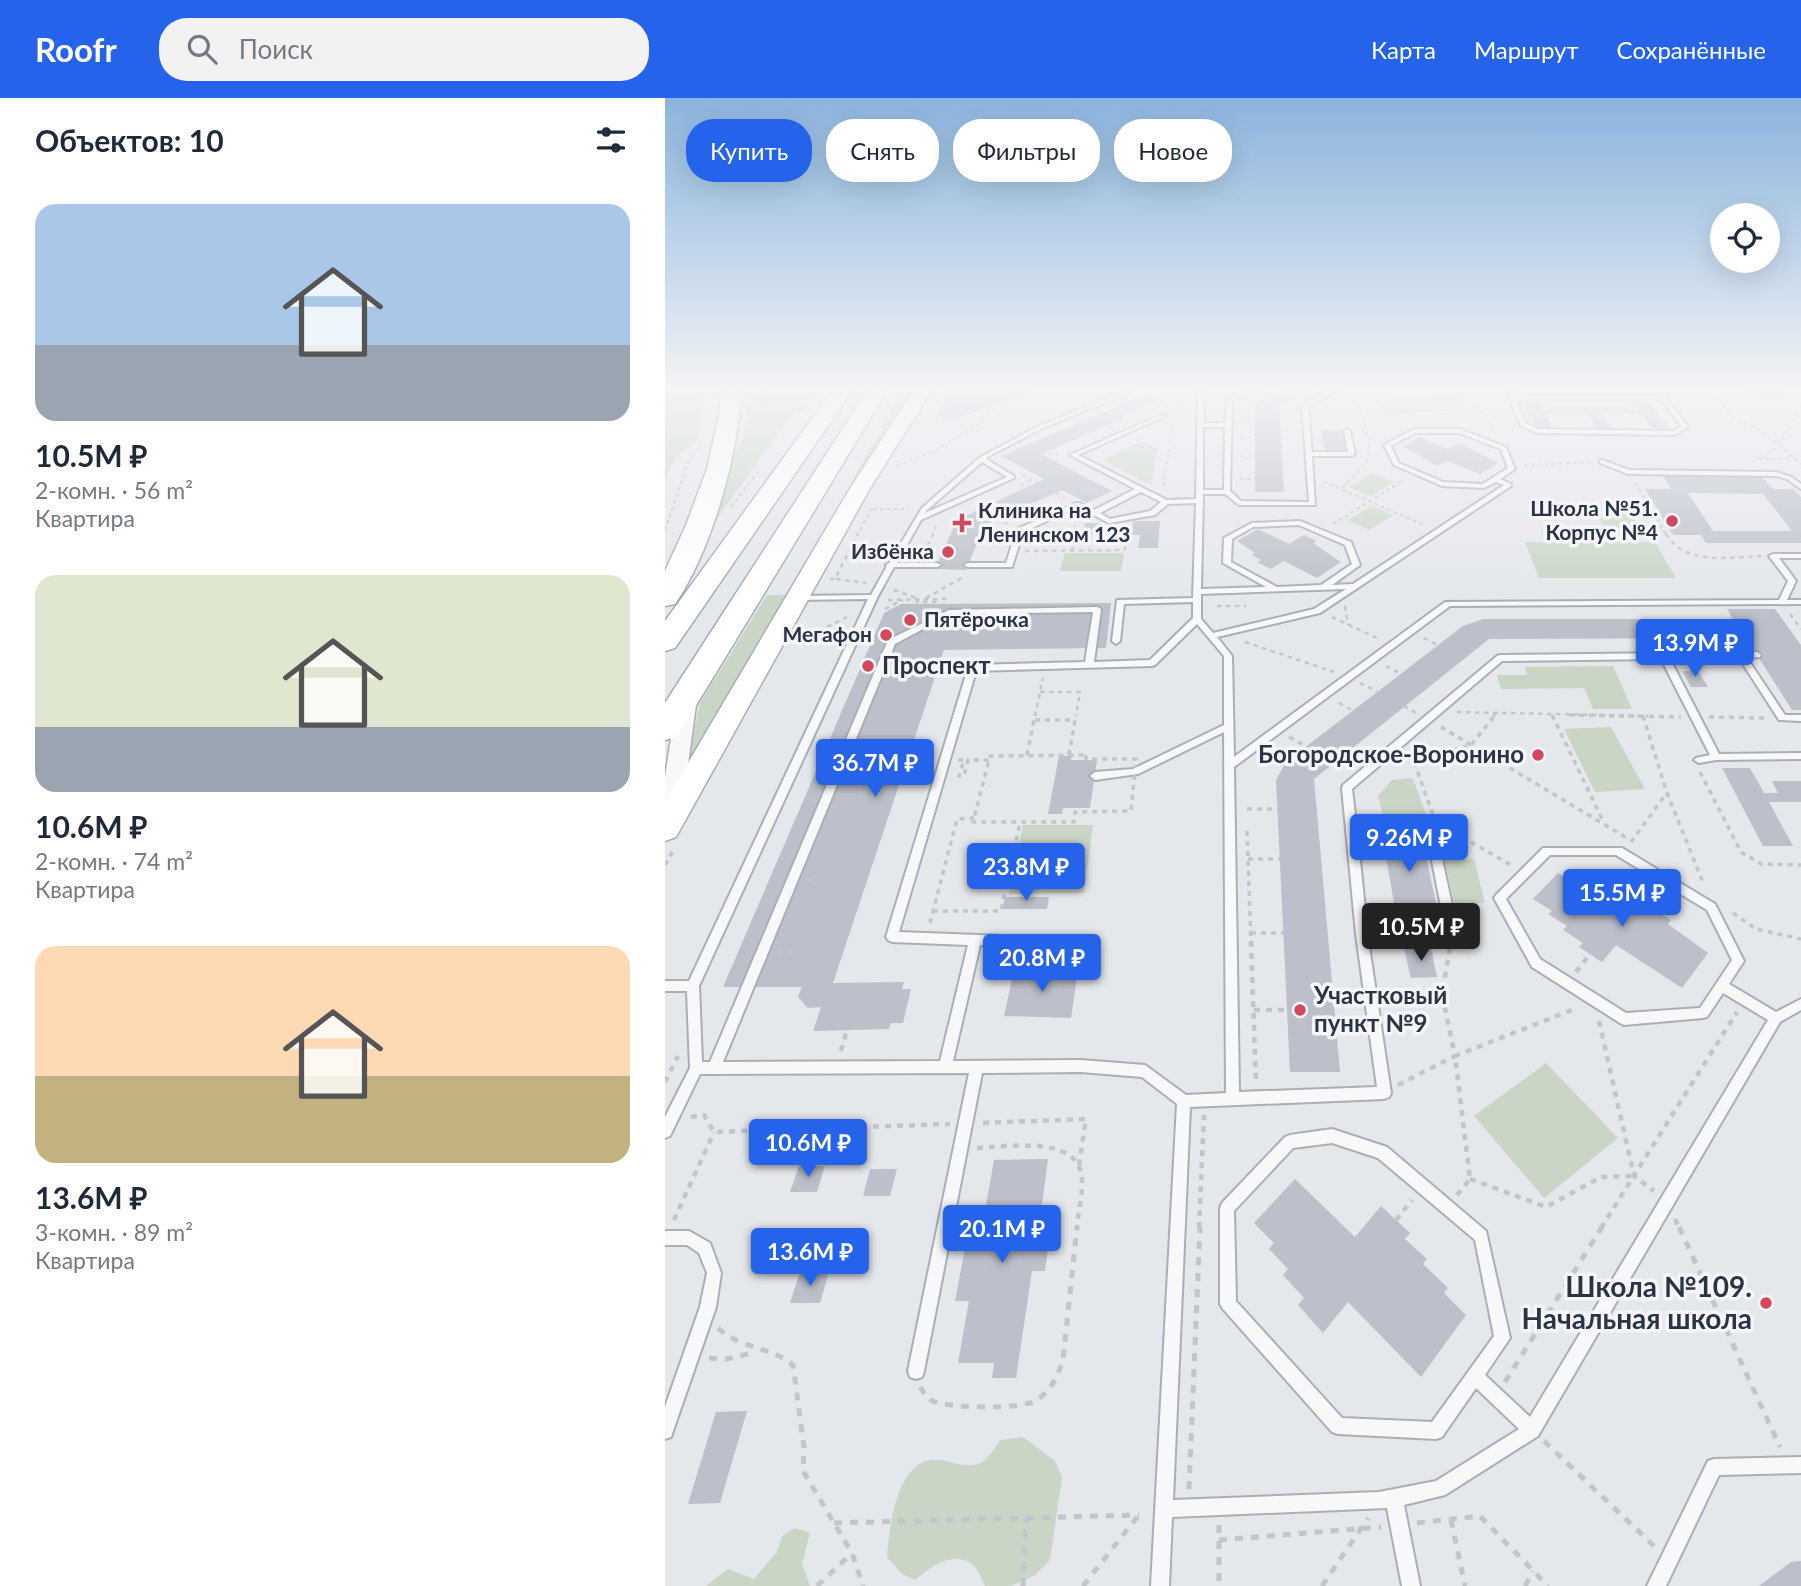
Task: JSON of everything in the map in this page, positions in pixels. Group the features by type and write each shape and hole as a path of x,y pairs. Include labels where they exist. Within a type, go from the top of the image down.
{"main road":[{"path":"665,598 693,539 719,460"},
{"path":"665,642 793,460"},
{"path":"665,729 833,460"},
{"path":"667,826 878,460"}],"street":[{"path":"667,826 688,692"}],"lane":[{"path":"668,1125 696,1068 693,986 879,598 890,565 924,509 979,460"},
{"path":"919,518 1012,477 983,460"},
{"path":"1084,460 1166,502"},
{"path":"1083,944 892,937 972,668 1152,663 1197,619 1201,600 1200,460"},
{"path":"1228,460 1227,492 1239,503 1313,504 1309,460"},
{"path":"1394,460 1396,464 1442,484 1484,486 1511,469 1508,460"},
{"path":"1602,461 1628,472 1764,472 1789,478 1801,487"},
{"path":"1211,636 1317,611 1509,485 1495,479"},
{"path":"1094,513 1141,489"},
{"path":"972,565 1009,565 1020,531 1078,504 1109,521 1152,513 1166,502 1227,492"},
{"path":"1275,589 1227,563 1228,538 1252,524 1300,523 1348,544 1356,565 1323,587"},
{"path":"1773,556 1801,556"},
{"path":"1773,556 1792,581 1782,602"},
{"path":"890,565 937,565"},
{"path":"1116,641 1120,602 1201,600 1275,589 1356,586"},
{"path":"797,598 879,598"},
{"path":"1230,765 1448,604 1801,601"},
{"path":"714,1068 891,642 949,612 1097,609 1089,665"},
{"path":"1197,619 1229,656 1233,1099"},
{"path":"696,1068 1081,1066 1145,1071 1184,1101 1384,1093 1362,934 1347,788 1500,658 1757,655"},
{"path":"1664,656 1717,757"},
{"path":"1742,656 1782,718 1801,718"},
{"path":"1095,776 1135,772 1229,726"},
{"path":"1699,760 1717,757 1801,757"},
{"path":"1351,827 1430,826 1452,932 1362,934"},
{"path":"1546,851 1618,851 1711,907 1738,961 1703,1013 1624,1020 1535,963 1500,898 1546,851"},
{"path":"945,1066 975,940"},
{"path":"665,986 693,986"},
{"path":"1721,986 1776,1018"},
{"path":"1164,1509 1386,1499 1439,1489 1532,1430 1776,1018 1801,1004"},
{"path":"916,1371 977,1066"},
{"path":"1160,1586 1184,1101"},
{"path":"1332,1136 1382,1152 1448,1208 1481,1236 1502,1338 1436,1432 1338,1426 1229,1304 1227,1208 1290,1142 1332,1136"},
{"path":"665,1432 708,1307 714,1273 705,1248 688,1238 666,1238"},
{"path":"1475,1376 1532,1430"},
{"path":"1656,1586 1714,1467 1795,1465"},
{"path":"1386,1499 1411,1586"}],"path":[{"path":"665,530 689,460"},
{"path":"895,467 911,460"},
{"path":"1141,489 1151,485 1154,460"},
{"path":"1160,490 1164,485 1168,460"},
{"path":"1341,489 1367,460"},
{"path":"1628,472 1673,546 1681,551 1699,556 1773,556"},
{"path":"1321,532 1416,473"},
{"path":"1020,485 1032,480"},
{"path":"1325,482 1439,531"},
{"path":"665,513 671,513"},
{"path":"1014,551 1125,550 1129,517"},
{"path":"919,565 938,521"},
{"path":"925,599 974,572 972,565"},
{"path":"879,598 925,599 952,600 917,602 919,599"},
{"path":"879,598 893,608"},
{"path":"878,612 879,598"},
{"path":"1343,599 1348,625"},
{"path":"1201,600 1246,606"},
{"path":"1317,611 1392,645"},
{"path":"1243,642 1348,677"},
{"path":"1027,755 1043,678"},
{"path":"1040,692 1080,692 1069,755"},
{"path":"1404,706 1430,715 1471,745 1642,848"},
{"path":"1430,715 1496,713 1782,718"},
{"path":"1414,761 1471,745 1496,713"},
{"path":"1552,714 1605,824"},
{"path":"1643,716 1667,793 1705,890 1695,883"},
{"path":"1034,720 1075,720"},
{"path":"1405,737 1435,821 1525,873"},
{"path":"1120,759 1086,759 1087,755 990,756 973,822 1074,822 1075,812 1131,811"},
{"path":"945,760 964,760 959,776 964,776 968,760 989,760"},
{"path":"1699,760 1699,768 1741,852 1755,863 1801,865"},
{"path":"1618,851 1632,841 1667,793"},
{"path":"1247,809 1277,809"},
{"path":"929,926 957,819 974,818"},
{"path":"933,911 1000,911 1020,822"},
{"path":"1248,859 1280,859"},
{"path":"1725,906 1744,923 1763,933 1801,939"},
{"path":"1448,1208 1470,1179 1455,1056 1442,994 1452,932"},
{"path":"1251,933 1284,933"},
{"path":"1496,1396 1745,999"},
{"path":"1384,1093 1455,1056 1594,1001 1634,1176"},
{"path":"1254,1010 1287,1010"},
{"path":"836,1067 847,1030"},
{"path":"1188,1508 1205,1101"},
{"path":"668,1125 704,1115 714,1132"},
{"path":"714,1132 1086,1119 1079,1165 1082,1178 1063,1360 1058,1375 1045,1394 1032,1404 949,1405 932,1401 921,1389 916,1371"},
{"path":"666,1238 714,1132"},
{"path":"961,1149 1050,1148 1068,1153 1079,1165"},
{"path":"1470,1179 1546,1207 1601,1177 1634,1176 1667,1200 1795,1465"},
{"path":"1396,1220 1423,1186"},
{"path":"708,1307 719,1329 729,1340 758,1352 786,1358 793,1366 804,1447 803,1471 852,1553 863,1586"},
{"path":"691,1358 727,1359 758,1352"},
{"path":"1532,1430 1669,1560"},
{"path":"1322,1586 1386,1499"},
{"path":"1219,1507 1219,1586"},
{"path":"834,1523 1139,1515 1164,1509"},
{"path":"1083,1586 1139,1515"},
{"path":"1023,1586 1026,1518"},
{"path":"1451,1519 1465,1586"},
{"path":"817,1586 852,1553"},
{"path":"1525,1586 1533,1571"}],"green space":[{"path":"665,460 674,460 665,481"},
{"path":"731,460 759,460 713,524 709,524"},
{"path":"864,460 871,460 850,494 845,494"},
{"path":"1104,460 1154,460 1151,485"},
{"path":"1372,473 1394,482 1371,496 1349,487"},
{"path":"1372,506 1393,515 1369,530 1348,520"},
{"path":"1592,506 1626,506 1643,534 1608,534"},
{"path":"1525,542 1655,542 1676,578 1539,578"},
{"path":"1065,553 1124,553 1121,571 1060,571"},
{"path":"767,595 792,595 683,784 700,703"},
{"path":"1613,666 1632,709 1593,709 1584,688 1501,689 1497,675 1527,675 1525,667"},
{"path":"1611,727 1645,789 1595,792 1564,729"},
{"path":"1413,778 1427,818 1384,819 1378,796 1392,780"},
{"path":"1023,825 1093,825 1084,893 1009,894"},
{"path":"1474,859 1485,903 1455,904 1444,860"},
{"path":"1546,1063 1618,1138 1544,1198 1474,1116"},
{"path":"1023,1437 1055,1461 1062,1477 1050,1560 1035,1575 1011,1586 985,1586 974,1566 959,1559 943,1561 915,1580 902,1574 887,1557 897,1500 910,1473 919,1464 931,1460 978,1464 986,1459 1000,1440"},
{"path":"795,1528 810,1533 802,1564 810,1586 706,1586 728,1569 754,1579 777,1552 782,1536"}],"building":[{"path":"1009,460 1053,460 1112,491 1087,503 1062,490 985,525 966,570 935,569 957,520 1044,479"},
{"path":"1255,460 1282,460 1284,492 1255,492"},
{"path":"1428,460 1493,460 1498,463 1480,474 1447,461 1437,466"},
{"path":"1663,476 1762,477 1773,489 1794,489 1801,497 1801,543 1706,543 1701,535 1673,535 1645,489 1671,489","holes":["1688,493 1763,494 1792,531 1713,531"]},
{"path":"1133,521 1160,521 1158,548 1138,548 1140,535 1132,535"},
{"path":"1085,523 1102,523 1100,534 1083,534"},
{"path":"1258,529 1289,544 1304,535 1317,541 1313,543 1341,562 1317,578 1284,561 1271,569 1257,562 1261,560 1252,555 1255,553 1237,541"},
{"path":"1111,603 1106,648 944,650 833,983 904,982 902,989 911,989 903,1023 891,1023 889,1029 813,1031 821,1007 808,1008 798,997 802,987 723,987 884,613 901,604"},
{"path":"1727,609 1775,609 1801,645 1801,710 1792,710 1746,638 1489,639 1314,779 1340,1072 1290,1072 1276,780 1286,762 1463,626 1483,619 1733,619"},
{"path":"1682,671 1698,671 1708,687 1691,687"},
{"path":"1059,756 1072,756 1071,760 1097,760 1090,808 1063,808 1062,814 1048,814"},
{"path":"1722,768 1750,768 1764,793 1778,793 1772,781 1801,781 1801,802 1769,802 1793,846 1763,846"},
{"path":"1421,833 1438,913 1396,914 1382,834"},
{"path":"1558,873 1613,908 1629,890 1654,905 1652,909 1671,920 1668,924 1708,953 1682,988 1616,945 1602,962 1579,947 1583,943 1563,930 1567,926 1548,914 1552,911 1533,899"},
{"path":"1005,897 1049,897 1047,909 1002,909"},
{"path":"1431,948 1437,977 1411,978 1404,949"},
{"path":"1014,970 1078,971 1071,1018 1004,1016"},
{"path":"1048,1159 1037,1241 1049,1241 1045,1271 1032,1271 1016,1378 992,1378 994,1363 958,1363 969,1301 955,1301 972,1212 985,1211 994,1160"},
{"path":"799,1166 825,1166 817,1192 790,1192"},
{"path":"870,1169 897,1169 890,1196 863,1196"},
{"path":"1295,1179 1355,1237 1381,1206 1410,1233 1405,1239 1427,1259 1423,1264 1448,1288 1444,1293 1466,1315 1421,1377 1348,1302 1323,1333 1298,1305 1304,1298 1283,1275 1288,1269 1269,1249 1274,1243 1254,1223"},
{"path":"800,1272 829,1272 820,1303 790,1303"},
{"path":"747,1411 720,1503 688,1504 716,1412"},
{"path":"1801,1561 1801,1586 1759,1586 1791,1562"}],"place":[{"name":"Школа №51. Корпус №4","path":"1672,521"},
{"name":"Клиника на Ленинском 123","path":"962,523"},
{"name":"Избёнка","path":"948,552"},
{"name":"Пятёрочка","path":"910,620"},
{"name":"Мегафон","path":"886,635"},
{"name":"Проспект","path":"868,666"},
{"name":"Богородское-Воронино","path":"1538,755"},
{"name":"Участковый пункт №9","path":"1300,1010"},
{"name":"Школа №109. Начальная школа","path":"1766,1303"}]}
